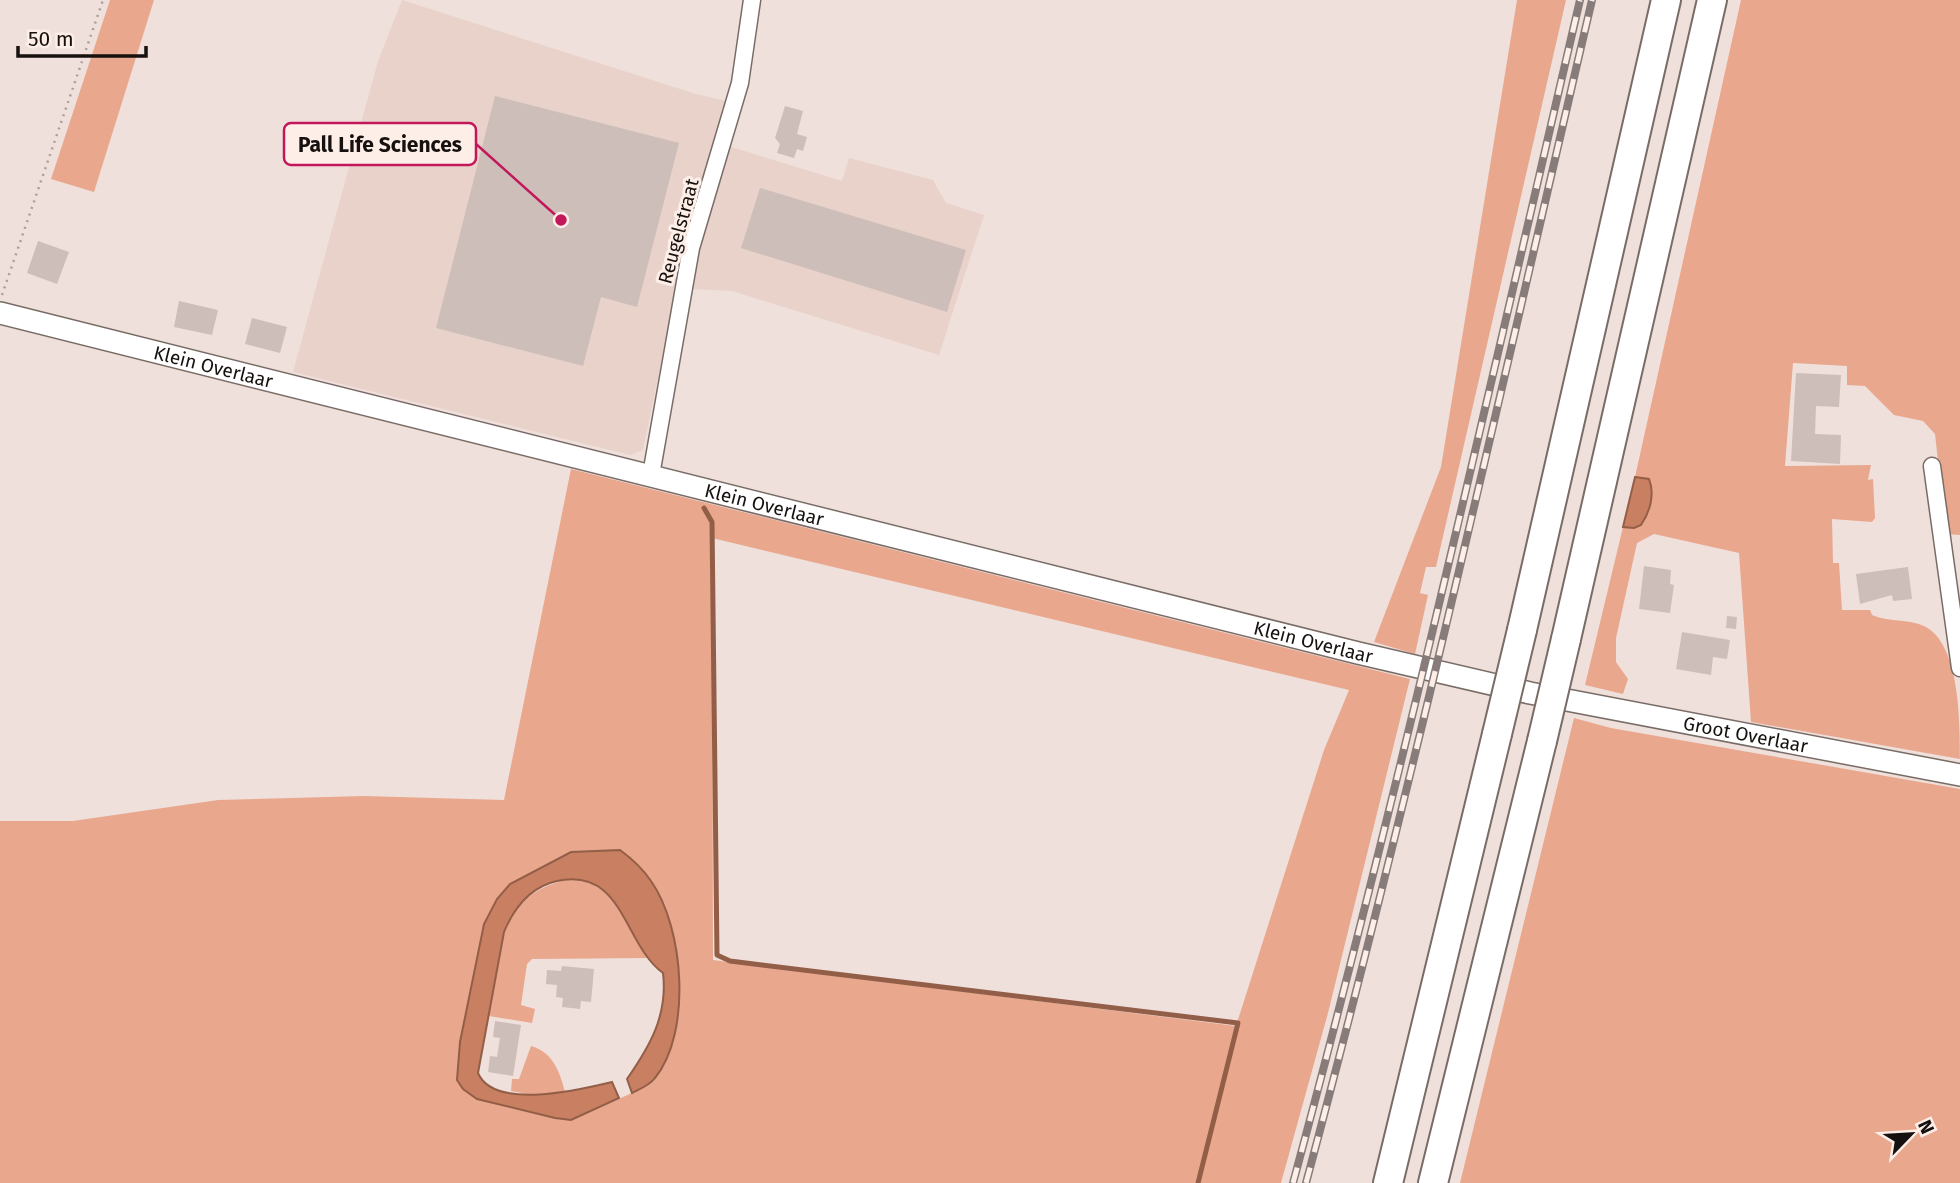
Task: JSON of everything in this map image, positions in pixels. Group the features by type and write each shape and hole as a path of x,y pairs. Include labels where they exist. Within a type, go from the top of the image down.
{"highway":[{"path":"1388,1183 1522,630 1666,0"},
{"path":"1433,1183 1542,741 1712,0"}],"main road":[{"name":"Klein Overlaar","path":"0,313 1344,649 1530,693"},
{"name":"Groot Overlaar","path":"1530,693 1960,775"}],"street":[{"name":"Reugelstraat","path":"651,475 691,248 740,83 752,0"},
{"path":"1932,466 1960,668"}],"path":[{"path":"0,302 103,0"}],"shaded area":[{"path":"110,0 154,0 94,192 51,179"},
{"path":"402,0 696,94 730,102 686,243 643,450 630,455 293,372 378,61"},
{"path":"1517,0 1566,0 1436,567 1426,567 1420,593 1428,595 1415,654 1374,642 1441,467"},
{"path":"1741,0 1960,0 1960,535 1946,534 1935,434 1923,421 1894,415 1865,386 1847,385 1847,366 1793,363 1785,466 1871,465 1868,480 1873,479 1875,518 1872,522 1832,519 1833,563 1839,563 1842,610 1870,610 1872,615 1878,617 1924,626 1936,635 1945,649 1956,685 1960,759 1751,722 1739,553 1654,534 1637,543 1616,638 1616,662 1628,679 1623,694 1585,685 1623,527 1641,525 1649,508 1649,479 1635,477"},
{"path":"728,146 842,181 849,158 933,180 946,203 984,215 939,355 732,291 691,289 695,258"},
{"path":"571,469 1410,679 1328,1013 1281,1183 0,1183 0,821 73,821 218,800 364,796 504,800","holes":["712,538 1349,690 1324,750 1236,1026 713,960","571,852 630,857 637,865 678,959 674,1034 653,1080 632,1093 571,1120 477,1099 473,982 485,931 510,884"]},
{"path":"1635,477 1649,479 1651,503 1641,525 1634,528 1623,527"},
{"path":"1574,718 1611,728 1960,789 1960,1183 1460,1183"},
{"path":"620,850 637,864 651,881 671,925 677,952 679,1008 675,1034 667,1058 653,1080 632,1093 627,1079 650,1042 660,1016 663,973 650,960 609,896 596,885 579,880 557,881 531,893 513,915 504,932 478,1073 487,1085 520,1094 561,1092 612,1082 619,1098 571,1120 477,1099 463,1089 457,1080 460,1042 484,924 497,899 510,884 571,852"},
{"path":"580,878 592,883 613,900 649,958 532,959 527,964 521,1005 535,1009 532,1023 489,1016 501,946 518,908 533,894 553,884"},
{"path":"531,1046 550,1058 558,1070 565,1092 538,1096 511,1091 512,1079 519,1079"}],"building":[{"path":"495,96 679,143 637,307 601,297 583,366 436,328"},
{"path":"785,106 803,111 797,134 807,137 803,151 797,149 794,158 777,153 780,144 775,138"},
{"path":"760,188 966,250 947,312 741,248"},
{"path":"38,241 69,252 57,284 27,273"},
{"path":"179,301 218,310 212,335 174,327"},
{"path":"252,318 287,327 280,353 245,344"},
{"path":"1796,373 1841,375 1839,407 1816,406 1815,434 1841,435 1840,464 1791,461"},
{"path":"1644,566 1671,570 1670,584 1674,585 1670,613 1639,609"},
{"path":"1908,567 1912,599 1893,601 1892,595 1860,604 1856,574"},
{"path":"1727,616 1737,617 1736,629 1726,628"},
{"path":"1682,632 1730,640 1727,659 1713,657 1711,675 1676,669"},
{"path":"562,966 594,969 591,1002 581,1001 580,1009 562,1007 563,998 556,997 557,985 546,984 547,970 561,971"},
{"path":"495,1021 521,1025 513,1076 488,1072 490,1056 497,1057 500,1038 493,1037"}],"waterway":[{"path":"704,508 712,522 717,955 730,961 1238,1023 1198,1183"}],"railway":[{"path":"1293,1183 1406,741 1580,0"},
{"path":"1306,1183 1418,741 1592,0"}],"place":[{"name":"Pall Life Sciences","path":"561,220"}]}
